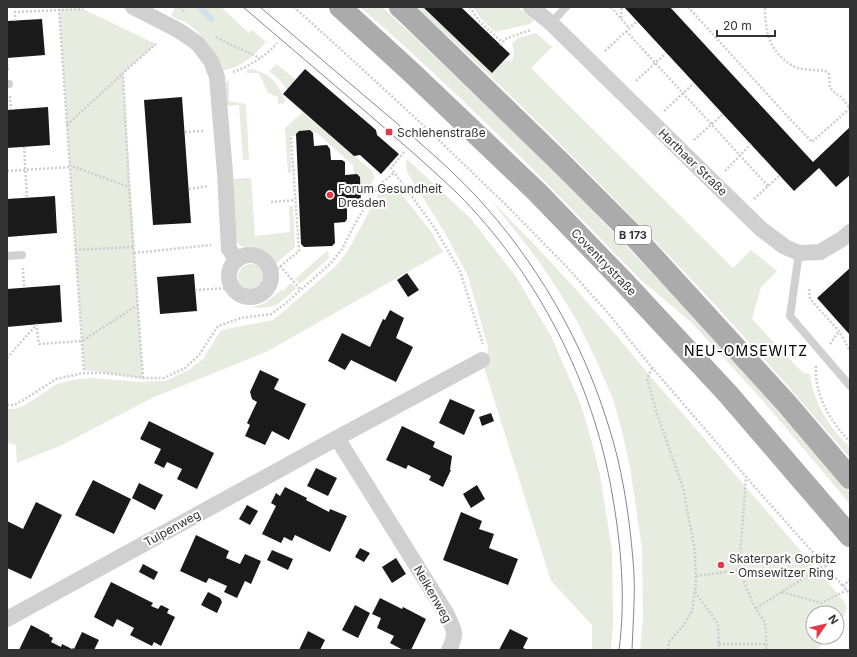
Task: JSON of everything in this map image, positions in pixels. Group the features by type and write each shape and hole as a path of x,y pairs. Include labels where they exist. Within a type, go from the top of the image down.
{"main road":[{"name":"Coventrystraße","path":"340,7 411,72 542,198 627,286 728,394 850,536"},
{"name":"B 173","path":"400,7 632,234 787,404 850,478"}],"street":[{"path":"133,7 178,30 198,44 211,61 217,77 225,173 229,249 237,260"},
{"name":"Harthaer Straße","path":"531,7 551,23 761,229 785,246 799,253"},
{"path":"799,253 820,252 842,239 850,232"},
{"path":"249,255 255,256 266,262 270,268 276,270 269,285 262,294 246,297 234,290 231,284 230,271 237,260 249,255"},
{"name":"Tulpenweg","path":"7,619 482,360"},
{"name":"Nelkenweg","path":"337,438 446,613 455,632 453,642 449,650"}],"lane":[{"path":"551,23 566,7"},
{"path":"799,253 790,316 850,386"},
{"path":"7,256 22,255"}],"path":[{"path":"180,7 189,17"},
{"path":"294,7 424,126 505,204 566,266 608,313 652,368 850,594"},
{"path":"470,7 479,21 501,44 507,38 551,23"},
{"path":"611,7 628,30 683,93 768,186"},
{"path":"621,19 622,7"},
{"path":"688,7 812,142 850,108 841,97 830,88 829,74 825,71 796,68 786,62 776,51 770,41 766,27 765,7"},
{"path":"58,9 84,373"},
{"path":"15,21 14,12 83,9"},
{"path":"602,54 637,21"},
{"path":"215,36 260,58"},
{"path":"217,77 241,69 260,58 271,50 277,43"},
{"path":"67,125 156,44"},
{"path":"633,84 666,53"},
{"path":"123,73 129,187 143,378"},
{"path":"662,112 694,83"},
{"path":"692,142 723,114"},
{"path":"421,130 424,126"},
{"path":"184,132 207,131"},
{"path":"292,137 299,251 276,270 301,290"},
{"path":"723,172 751,144"},
{"path":"24,147 27,198"},
{"path":"404,152 391,168 434,227 460,271 483,343 484,354 482,360"},
{"path":"7,171 69,166 129,187"},
{"path":"7,405 14,406 56,379 84,373 106,373 143,378 164,378 185,368 199,355 218,326 242,318 271,314 285,304 331,263 342,249 357,220 378,186 395,172"},
{"path":"752,201 779,176"},
{"path":"189,188 211,186"},
{"path":"271,202 295,200"},
{"path":"134,253 217,244"},
{"path":"75,250 134,247"},
{"path":"809,285 810,299 839,331 850,350"},
{"path":"195,290 228,288"},
{"path":"7,358 36,324 38,344 82,341 138,305"},
{"path":"839,331 816,365 815,375 820,396 829,415 841,433 850,442"},
{"path":"652,368 647,380 657,414 683,488 695,551 696,583 692,611 683,626 669,642 668,650"},
{"path":"746,476 739,570 756,608 765,622 767,650"},
{"path":"756,608 825,565"},
{"path":"696,576 739,570"},
{"path":"843,586 850,579"},
{"path":"782,592 822,603 847,590"},
{"path":"695,591 718,624 719,650"},
{"path":"719,644 766,644"}],"shaded area":[{"path":"175,7 221,7 249,33 252,30 266,42 246,61 223,71 212,50 198,32 185,22 171,16"},
{"path":"360,7 382,7 527,145 591,209 696,319 850,492 850,504 764,402 692,323 641,280 518,154 399,41"},
{"path":"417,7 423,7 492,73 505,60 512,62 514,51 512,43 518,38 536,33 552,47 531,68 733,268 751,250 777,271 761,287 752,319 798,368 804,373 810,374 819,405 829,423 850,447 850,458 740,332 650,236 544,128"},
{"path":"473,7 518,7 534,20 530,24 495,32 482,20"},
{"path":"59,9 83,9 156,44 123,73 143,378 84,370"},
{"path":"277,64 296,80 287,90 280,80 269,71"},
{"path":"251,69 264,73 276,84 285,100 284,103 278,104 278,97 268,93 259,73 247,73 247,70"},
{"path":"229,80 229,101 246,104 249,160 243,160 239,105 226,106 225,83"},
{"path":"303,112 373,172 374,178 369,188 361,187 360,177 357,174 354,174 353,165 316,132 313,133 310,130 299,131 296,136 290,136 291,173 288,173 285,128"},
{"path":"407,159 471,219 515,275 551,336 581,405 600,475 612,550 613,625 611,650 592,650 592,625 551,581 484,367 487,363 488,347 468,276 445,233 407,172"},
{"path":"251,178 255,236 290,232 289,206 293,206 295,247 276,264 266,253 241,246 236,240 231,179"},
{"path":"387,184 394,185 430,230 443,252 266,352 152,398 62,445 17,463 16,445 7,442 7,409 15,409 25,405 57,384 72,380 91,378 140,382 165,381 187,371 203,359 221,330 273,320 337,265 347,252 382,188"},
{"path":"491,200 535,245 612,330 844,601 847,609 845,613 845,605 805,605 805,645 822,645 816,650 640,650 643,618 642,549 630,467 622,431 613,399 578,323 538,260"},
{"path":"328,250 329,258 300,284 295,279"},
{"path":"251,264 260,268 264,277 260,286 251,290 242,286 238,277 242,268"},
{"path":"291,283 296,288 277,304 266,308 252,307 265,303 281,290 283,291"}],"building":[{"path":"423,7 461,7 510,54 492,73"},
{"path":"624,7 670,7 813,162 850,127 850,175 836,187 819,168 794,191"},
{"path":"42,19 45,55 7,58 7,21"},
{"path":"305,69 376,130 377,135 399,154 381,174 360,155 354,156 283,94"},
{"path":"182,97 191,223 153,225 144,100"},
{"path":"48,107 50,145 7,148 7,110"},
{"name":"Forum Gesundheit Dresden","path":"310,130 313,133 314,146 327,145 330,149 331,160 342,160 345,162 345,175 357,174 360,177 361,203 359,206 347,207 347,219 345,222 334,223 335,243 332,246 304,247 301,244 296,134 299,131"},
{"path":"55,196 57,233 7,237 7,199"},
{"path":"850,268 850,335 817,298"},
{"path":"407,273 419,290 408,297 397,280"},
{"path":"194,274 197,311 160,314 157,277"},
{"path":"60,285 62,322 7,327 7,289"},
{"path":"390,310 404,318 396,338 413,347 396,382 351,360 345,370 328,361 342,333 370,347 383,319 385,320"},
{"path":"260,370 279,379 274,389 306,404 289,440 272,431 265,445 245,436 250,425 247,423 257,402 252,399 250,392"},
{"path":"450,399 475,410 464,435 439,423"},
{"path":"491,413 494,421 482,426 479,417"},
{"path":"149,421 214,453 197,489 177,479 182,469 167,462 164,468 154,463 161,449 140,439"},
{"path":"402,426 435,442 433,447 452,456 451,470 443,487 429,480 431,476 408,465 406,469 386,460"},
{"path":"316,468 337,478 328,496 307,486"},
{"path":"93,480 131,499 114,534 75,515"},
{"path":"139,483 163,495 155,510 132,498"},
{"path":"477,485 485,499 471,508 463,494"},
{"path":"285,487 307,498 306,500 329,512 330,509 347,516 330,552 295,535 292,541 284,537 281,543 262,534 276,506 271,503 276,493 280,496"},
{"path":"36,502 62,515 31,579 7,568 7,521 23,529"},
{"path":"247,505 258,511 250,525 239,519"},
{"path":"461,512 482,521 479,529 494,534 489,548 518,559 508,585 443,560"},
{"path":"196,535 229,551 226,558 240,564 245,554 261,561 251,584 245,581 237,598 224,592 227,586 209,578 206,583 180,571"},
{"path":"360,548 370,553 364,562 355,557"},
{"path":"272,550 293,559 288,570 267,560"},
{"path":"396,558 406,574 392,583 382,567"},
{"path":"143,564 158,572 154,580 139,572"},
{"path":"111,582 153,603 151,606 158,609 161,605 169,609 167,613 175,617 161,646 154,642 152,646 130,635 134,628 117,619 113,627 94,617"},
{"path":"208,592 220,598 222,602 217,613 201,605"},
{"path":"380,598 402,609 403,607 426,619 411,650 403,650 390,643 394,636 377,628 381,618 372,614"},
{"path":"355,605 370,613 358,638 342,630"},
{"path":"31,625 50,635 49,636 53,638 51,642 61,647 62,644 74,649 82,632 99,640 94,650 19,650"},
{"path":"510,629 528,638 523,648 528,650 499,650"},
{"path":"308,631 325,640 320,650 299,650"}],"waterway":[{"path":"200,7 211,19"}],"tram line":[{"path":"243,7 401,142 457,193 486,224 512,258 536,294 557,331 576,370 591,411 603,452 612,493 622,571 622,611 619,650"},
{"path":"260,7 417,140 465,184 518,246 554,301 570,330 596,390 607,421 621,472 634,571 632,650"}],"place":[{"name":"Schlehenstraße","path":"389,132"},
{"name":"Forum Gesundheit Dresden","path":"330,195"},
{"name":"Skaterpark Gorbitz - Omsewitzer Ring","path":"721,565"}],"district":[{"name":"NEU-OMSEWITZ","path":"746,350"}]}
